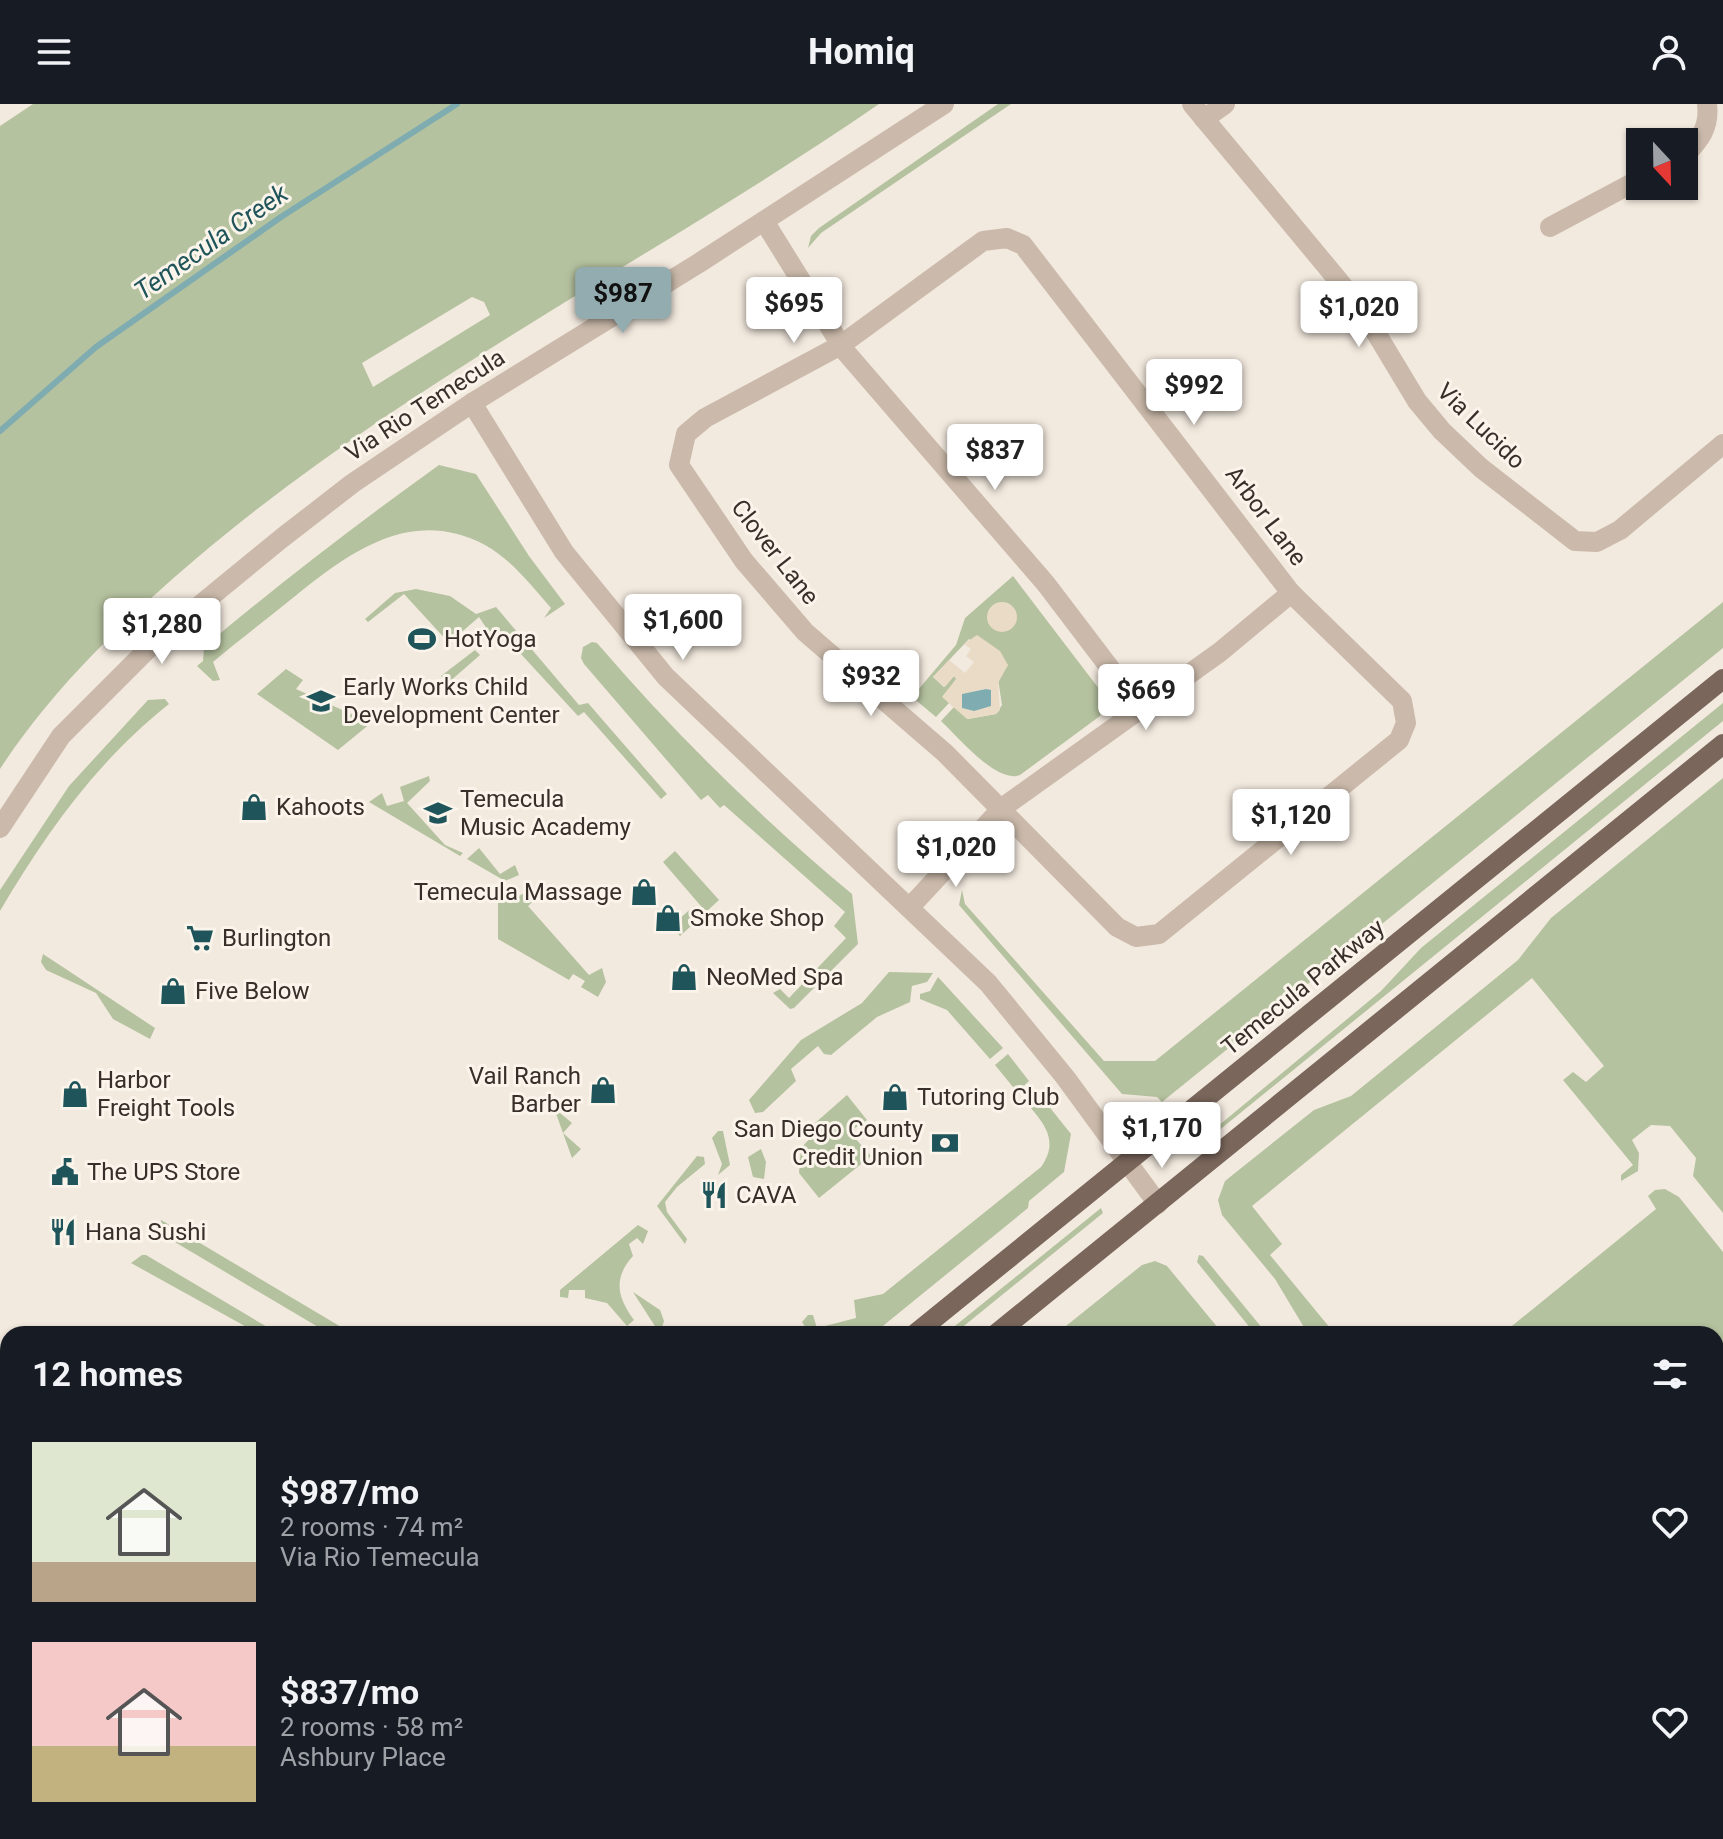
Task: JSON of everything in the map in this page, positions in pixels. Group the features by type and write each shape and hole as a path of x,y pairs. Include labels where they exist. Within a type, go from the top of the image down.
{"main road":[{"name":"Temecula Parkway","path":"925,1326 1723,679"},
{"path":"1006,1326 1723,744"}],"street":[{"name":"Via Rio Temecula","path":"0,828 61,736 155,642 223,583 353,483 472,403 764,221 944,104"},
{"path":"1198,111 1225,104"},
{"path":"1698,142 1709,117 1707,104"},
{"name":"Via Lucido","path":"1198,111 1347,291 1417,401 1442,431 1481,468 1575,541 1597,542 1620,530 1723,444"},
{"path":"1550,227 1626,186"},
{"path":"764,221 841,345 1046,584 1141,709"},
{"name":"Arbor Lane","path":"679,465 686,434 705,418 841,345 983,241 1007,238 1023,245 1291,593 1402,701 1406,723 1399,740 1159,934 1136,937 1117,927"},
{"path":"472,403 564,552 666,677 988,983 1129,1162 1158,1204"},
{"name":"Clover Lane","path":"679,465 744,561 779,605 1002,808 1117,927"},
{"path":"910,907 1002,808 1260,622 1291,593"}],"green space":[{"path":"33,104 879,104 794,161 446,377 278,493 198,557 117,630 43,710 0,769 0,126","holes":["472,297 484,302 490,315 373,387 362,363"]},
{"path":"998,104 1011,104 821,233 808,248 811,236 819,228"},
{"path":"439,465 476,474 529,556 565,604 544,618 551,608 521,574 495,551 458,534 432,530 407,532 360,550 294,597 213,662 220,680 213,681 197,666 203,661 204,647 320,554"},
{"path":"1013,576 1106,698 1100,716 1020,775 1011,776 989,766 941,721 954,707 968,719 996,714 1002,705 998,679 1008,665 969,639 933,677 944,687 954,676 957,679 943,696 949,703 936,717 912,697 956,645 965,618"},
{"path":"416,589 450,596 476,614 496,607 579,705 588,703 667,794 661,799 584,712 578,716 498,629 491,635 479,617 449,643 404,594 368,622 365,619 395,593"},
{"path":"1723,602 1723,648 1162,1102 1157,1097 1122,1094 959,905 962,890 965,904 1104,1061 1155,1061"},
{"path":"597,643 720,774 852,894 858,944 794,1008 790,1009 773,993 780,989 789,998 846,938 834,926 845,912 724,805 720,808 708,795 701,800 584,664 581,658 583,647"},
{"path":"475,650 480,655 448,683 441,676"},
{"path":"286,669 303,680 296,689 371,723 338,750 257,694"},
{"path":"165,699 169,704 119,749 75,800 0,911 0,890 69,786 148,700"},
{"path":"1723,703 1723,721 1201,1145 1188,1151 1381,991 1421,948"},
{"path":"429,776 430,781 407,803 445,845 463,853 460,856 369,802 382,793 387,806 404,801 400,787"},
{"path":"1723,778 1723,1213 1693,1176 1696,1158 1670,1126 1651,1125 1632,1140 1639,1153 1638,1171 1621,1181 1621,1175 1633,1165 1563,1080 1573,1072 1586,1082 1604,1066 1532,978 1252,1206 1282,1244 1270,1255 1328,1326 1303,1326 1275,1279 1222,1215 1218,1200 1225,1181 1314,1110 1351,1096 1518,960 1551,918"},
{"path":"479,848 500,874 515,865 519,875 505,881 467,859"},
{"path":"675,851 719,900 706,912 663,862"},
{"path":"532,889 538,897 528,906 589,975 602,968 606,982 598,997 581,987 585,981 573,974 569,980 498,939 498,899 515,898"},
{"path":"694,906 702,916 680,936 671,926"},
{"path":"43,954 155,1028 150,1039 113,1019 96,993 46,970 41,962"},
{"path":"889,972 933,973 927,982 912,986 910,1002 877,1017 831,1055 824,1054 818,1046 791,1069 796,1081 763,1112 755,1113 749,1100 801,1040 862,1003"},
{"path":"938,977 1003,1048 990,1059 947,1010 920,999 920,994 930,991"},
{"path":"1008,1054 1029,1081 1017,1092 995,1065"},
{"path":"1035,1089 1071,1134 1064,1172 1029,1201 1028,1208 883,1326 825,1326 856,1318 854,1300 883,1294 1041,1167 1049,1148 1047,1131 1023,1099"},
{"path":"847,1095 867,1120 855,1128 854,1137 871,1156 819,1198 799,1173 801,1148 813,1135 814,1124"},
{"path":"554,1108 572,1123 563,1133"},
{"path":"718,1131 723,1131 730,1165 718,1175 722,1164 712,1138"},
{"path":"563,1133 581,1149 572,1158"},
{"path":"761,1149 766,1162 764,1179 753,1177 748,1157"},
{"path":"697,1156 704,1157 705,1164 677,1187 665,1202 667,1212 687,1239 685,1244 657,1206"},
{"path":"1665,1189 1679,1197 1723,1252 1723,1326 1512,1326 1656,1209 1648,1196 1655,1190"},
{"path":"1101,1208 1103,1213 964,1326 955,1326"},
{"path":"161,1220 340,1326 316,1326 160,1232"},
{"path":"638,1225 648,1231 643,1244 637,1238 629,1244 633,1256 620,1280 621,1295 634,1320 627,1326 607,1303 585,1298 585,1290 569,1290 568,1298 560,1297 560,1290"},
{"path":"146,1255 266,1326 245,1326 131,1263"},
{"path":"1199,1255 1203,1256 1260,1326 1249,1326 1197,1262"},
{"path":"1155,1261 1167,1266 1216,1326 1066,1326 1142,1265"},
{"path":"633,1292 660,1310 662,1326 655,1326"},
{"path":"808,1315 813,1315 816,1326 805,1326 802,1322"}],"shaded area":[{"path":"1002,602 1013,606 1017,617 1013,628 1002,632 991,628 987,617 991,606"},
{"path":"977,635 1000,651 1008,665 998,683 1000,710 996,714 967,719 942,697 956,679 954,676 945,687 933,677 949,660 965,673 974,662 966,656 971,649 964,644","holes":["986,689 974,711 962,708 962,694"]}],"water":[{"path":"991,690 991,706 974,711 962,708 962,694"}],"waterway":[{"name":"Temecula Creek","path":"0,431 96,347 281,217 457,104"}],"place":[{"name":"HotYoga","path":"422,639"},
{"name":"Early Works Child Development Center","path":"321,701"},
{"name":"Kahoots","path":"254,807"},
{"name":"Temecula Music Academy","path":"438,813"},
{"name":"Temecula Massage","path":"644,892"},
{"name":"Smoke Shop","path":"668,918"},
{"name":"Burlington","path":"200,938"},
{"name":"NeoMed Spa","path":"684,977"},
{"name":"Five Below","path":"173,991"},
{"name":"Vail Ranch Barber","path":"603,1090"},
{"name":"Harbor Freight Tools","path":"75,1094"},
{"name":"Tutoring Club","path":"895,1097"},
{"name":"San Diego County Credit Union","path":"945,1143"},
{"name":"The UPS Store","path":"65,1172"},
{"name":"CAVA","path":"714,1195"},
{"name":"Hana Sushi","path":"63,1232"}]}
